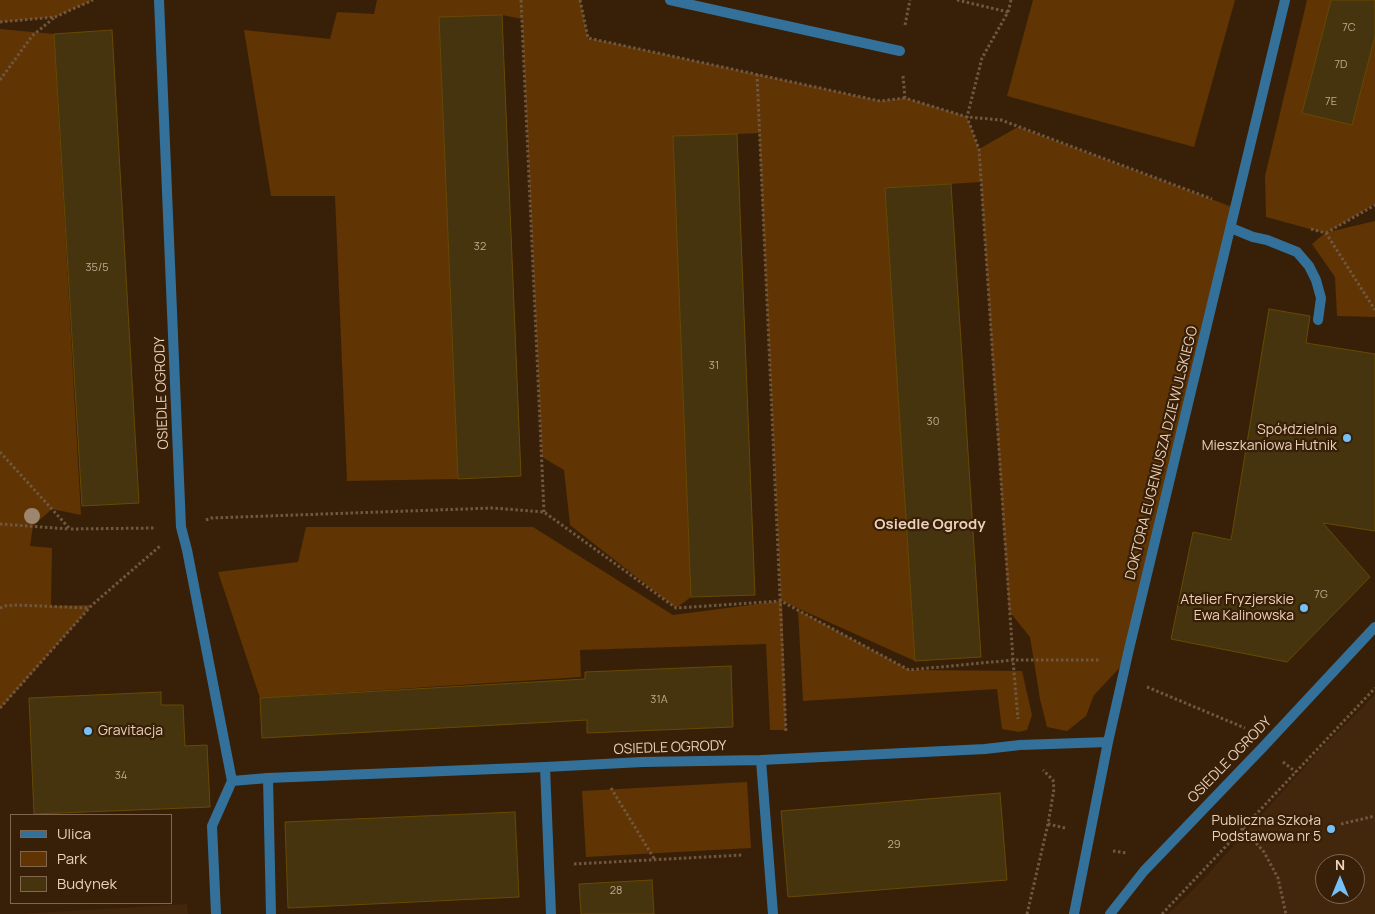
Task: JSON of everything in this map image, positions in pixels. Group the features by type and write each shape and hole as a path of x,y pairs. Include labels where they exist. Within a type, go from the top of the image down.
{"street":[{"name":"OSIEDLE OGRODY","path":"158,0 181,527 232,781 642,762 761,760 985,749 1020,745 1108,742"},
{"path":"670,0 900,51"},
{"name":"DOKTORA EUGENIUSZA DZIEWULSKIEGO","path":"1074,914 1108,742 1285,0"},
{"path":"1231,228 1297,252 1310,266 1316,280 1321,298 1318,320"},
{"name":"OSIEDLE OGRODY","path":"1110,914 1144,871 1375,628"},
{"path":"761,760 773,914"},
{"path":"545,767 551,914"},
{"path":"268,778 271,914"},
{"path":"216,914 212,826 232,781"}],"path":[{"path":"0,80 32,36 55,17 93,0"},
{"path":"521,0 544,512"},
{"path":"580,0 588,38 880,101 905,98 967,117 1001,120 1236,208"},
{"path":"957,0 1008,12"},
{"path":"1011,0 1008,12 982,58 967,117 979,149 1020,745"},
{"path":"0,22 55,17"},
{"path":"900,51 905,98"},
{"path":"757,74 787,758"},
{"path":"1326,233 1375,205"},
{"path":"1309,228 1326,233 1375,310"},
{"path":"0,452 70,529"},
{"path":"0,524 70,529 181,527 211,518 493,508 544,512 676,608 781,601 909,670 1013,660 1127,660"},
{"path":"0,708 90,608 181,527"},
{"path":"0,608 16,605 90,608"},
{"path":"1143,695 1145,685 1152,690 1248,729 1264,746"},
{"path":"1162,914 1375,688"},
{"path":"596,764 655,860"},
{"path":"1027,914 1048,824 1054,789 1053,780 1040,767"},
{"path":"1341,824 1375,816"},
{"path":"1243,828 1264,852 1278,878 1286,914"},
{"path":"1112,843 1110,850 1128,853"},
{"path":"549,865 768,854"}],"shaded area":[{"path":"1375,695 1375,914 1168,914 1198,885 1319,751"},
{"path":"187,904 188,914 19,914"}],"green space":[{"path":"0,0 93,0 55,17 0,22"},
{"path":"377,0 580,0 588,38 880,101 905,98 967,117 979,149 1018,127 1235,208 1127,660 1094,695 1086,716 1067,731 1047,727 1040,699 1030,637 1009,611 981,182 885,188 915,661 782,601 786,730 770,730 766,644 580,650 581,677 260,698 218,572 298,562 306,527 533,527 673,615 781,601 759,133 673,137 691,597 676,608 570,525 564,470 542,457 522,19 502,15 439,18 458,479 347,481 335,196 271,196 244,30 330,39 337,12 374,14"},
{"path":"1033,0 1235,0 1194,147 1007,96"},
{"path":"1307,0 1375,0 1375,204 1328,232 1375,221 1375,317 1337,316 1335,277 1312,244 1325,233 1266,217 1265,176"},
{"path":"0,29 54,34 81,515 52,509 33,526 30,546 52,548 51,606 92,605 0,709"},
{"path":"798,610 909,670 1022,671 1032,715 1027,730 1019,732 1002,729 997,689 803,701"},
{"path":"747,782 751,848 586,857 582,791"}],"building":[{"path":"1331,0 1375,0 1375,36 1352,125 1302,113"},
{"path":"502,15 521,476 458,479 439,17"},
{"path":"112,30 139,503 82,506 54,34"},
{"path":"737,134 755,595 691,597 673,136"},
{"path":"951,184 981,657 915,661 885,188"},
{"path":"1269,309 1310,316 1306,343 1375,354 1375,531 1323,523 1370,577 1287,662 1171,639 1193,532 1231,540"},
{"path":"731,666 733,727 587,733 587,720 262,738 260,698 585,679 585,672"},
{"path":"161,692 161,705 183,705 185,746 207,745 210,807 34,814 29,698"},
{"path":"1000,793 1007,880 788,897 781,811"},
{"path":"515,812 519,897 288,908 285,822"},
{"path":"652,880 654,914 581,914 579,884"}],"place":[{"name":"Spółdzielnia Mieszkaniowa Hutnik","path":"1347,438"},
{"name":"Atelier Fryzjerskie Ewa Kalinowska","path":"1304,608"},
{"name":"Gravitacja","path":"88,731"},
{"name":"Publiczna Szkoła Podstawowa nr 5","path":"1331,829"}],"district":[{"name":"Osiedle Ogrody","path":"930,525"}]}
